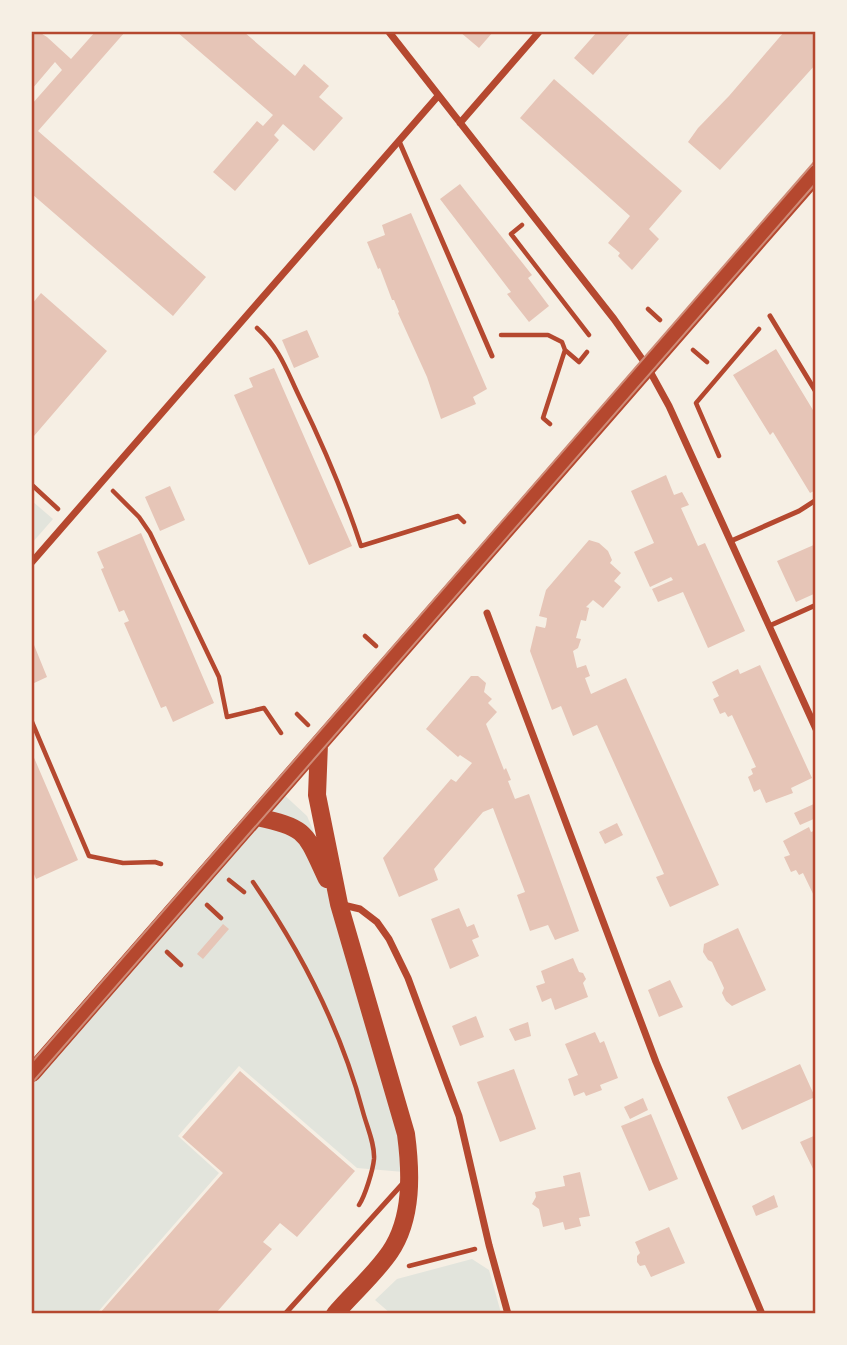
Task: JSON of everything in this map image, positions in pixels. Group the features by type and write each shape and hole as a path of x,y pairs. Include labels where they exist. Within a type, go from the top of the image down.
{"main road":[{"path":"32,1073 816,174"},
{"path":"319,744 317,794 339,904 406,1134 410,1175 403,1222 391,1250 335,1314"},
{"path":"256,817 289,825 308,838 339,904"}],"street":[{"path":"389,32 614,319 647,366 669,405 769,626 812,712 816,729"},
{"path":"460,123 539,32"},
{"path":"32,562 438,96"},
{"path":"487,613 656,1062 762,1314"},
{"path":"339,904 360,909 377,922 389,939 408,978 455,1102 508,1314"}],"lane":[{"path":"399,141 492,356"},
{"path":"771,316 816,392"},
{"path":"731,541 816,500"},
{"path":"769,626 816,605"},
{"path":"285,1314 410,1175"}],"path":[{"path":"532,217 511,234 589,335"},
{"path":"719,456 696,403 771,316"},
{"path":"245,317 275,346 283,360 320,439 348,506 361,546 458,516 464,522"},
{"path":"482,334 548,335 559,339 565,350 579,362 587,352"},
{"path":"550,424 544,418 565,350"},
{"path":"102,482 139,517 150,533 219,677 227,717 264,708 281,733"},
{"path":"32,485 69,519"},
{"path":"365,636 377,647"},
{"path":"297,714 309,725"},
{"path":"32,722 89,856 123,863 161,864"},
{"path":"229,880 244,892"},
{"path":"253,882 278,919 321,997 339,1038 360,1100 374,1159 361,1202 353,1211"},
{"path":"207,905 221,918"},
{"path":"167,952 181,965"},
{"path":"397,1269 489,1245"}],"shaded area":[{"path":"32,501 53,519 32,543"},
{"path":"280,791 307,816 313,830 340,913 400,1139 404,1172 357,1168 239,1066 178,1136 219,1173 97,1313 32,1314 32,1078"},
{"path":"472,1259 489,1270 501,1313 390,1313 375,1300 397,1279"}],"building":[{"path":"32,32 39,32 47,37 71,59 95,32 125,32 38,131 206,277 173,316 32,194 32,104 62,70 55,62 32,89"},
{"path":"177,32 244,32 295,76 304,64 329,86 319,97 343,118 314,151 283,124 274,135 279,140 235,191 213,172 257,121 263,126 273,115"},
{"path":"460,32 493,32 479,48"},
{"path":"597,32 631,32 593,75 574,58"},
{"path":"784,32 816,32 816,64 720,170 688,142"},
{"path":"554,79 682,191 649,229 659,239 632,270 618,256 620,253 608,243 630,216 520,118"},
{"path":"460,184 532,275 528,278 549,306 529,322 507,294 511,292 440,199"},
{"path":"411,213 487,389 473,397 476,404 441,419 427,377 367,242 385,235 382,225"},
{"path":"41,293 107,351 34,436 32,304"},
{"path":"307,330 319,357 294,368 282,340"},
{"path":"776,349 816,415 816,490 810,493 773,432 770,435 733,375"},
{"path":"274,368 352,546 309,565 234,395 253,387 249,378"},
{"path":"666,475 674,495 682,492 689,505 681,508 698,546 705,543 745,631 708,648 683,592 658,602 652,589 673,580 671,577 650,587 634,552 654,543 631,491"},
{"path":"170,486 185,520 160,531 145,497"},
{"path":"141,533 214,703 173,722 166,706 161,708 124,623 129,621 124,610 119,612 97,552"},
{"path":"589,540 599,543 608,551 612,560 610,563 621,573 614,581 621,587 603,608 593,600 586,607 589,608 586,621 581,620 576,638 581,639 578,648 573,651 577,668 586,665 590,676 585,678 591,694 626,678 719,885 670,907 656,877 664,874 597,725 573,736 561,706 552,710 530,651 536,626 545,628 546,625 547,618 539,616 546,590"},
{"path":"816,544 816,593 796,602 777,561"},
{"path":"32,640 47,677 32,684"},
{"path":"760,665 812,778 791,788 793,793 766,803 760,789 754,792 748,777 753,774 751,769 756,767 732,715 728,717 725,712 720,714 713,699 719,696 712,682 738,669 740,674"},
{"path":"471,676 478,676 486,683 484,692 492,699 488,703 497,712 486,724 504,770 506,768 511,780 508,781 515,799 529,794 579,931 555,940 548,925 530,931 517,895 525,892 493,808 483,812 434,869 438,880 399,897 383,858 451,779 456,782 472,763 460,755 458,757 426,729"},
{"path":"32,753 78,860 36,879 32,869"},
{"path":"816,803 816,818 800,825 794,813"},
{"path":"617,823 623,835 605,844 599,832"},
{"path":"809,827 811,832 816,830 816,900 803,873 799,875 796,870 791,872 784,857 790,855 783,841"},
{"path":"459,908 467,927 474,924 479,937 472,940 479,956 450,969 431,919"},
{"path":"223,924 229,929 203,959 197,954"},
{"path":"738,928 766,990 732,1006 722,993 724,988 712,962 703,952 704,944"},
{"path":"573,958 579,972 583,973 586,979 583,983 588,997 555,1010 551,998 542,1002 536,986 545,983 541,971"},
{"path":"670,980 683,1007 659,1017 648,990"},
{"path":"476,1016 484,1037 460,1046 452,1026"},
{"path":"528,1022 531,1036 515,1041 509,1029"},
{"path":"595,1032 600,1043 604,1041 618,1078 600,1085 602,1090 586,1096 584,1092 574,1096 568,1079 578,1075 565,1044"},
{"path":"800,1064 815,1097 742,1130 727,1097"},
{"path":"514,1069 536,1129 500,1142 477,1082"},
{"path":"240,1071 355,1171 297,1237 280,1223 263,1242 272,1249 216,1313 100,1313 223,1173 182,1137"},
{"path":"643,1098 648,1110 630,1119 624,1107"},
{"path":"651,1114 678,1179 649,1191 621,1126"},
{"path":"816,1135 816,1175 800,1142"},
{"path":"580,1172 590,1216 579,1218 581,1226 565,1230 563,1222 543,1227 539,1209 532,1204 536,1197 535,1192 565,1186 563,1176"},
{"path":"774,1195 778,1207 756,1216 752,1206"},
{"path":"669,1227 685,1263 651,1277 645,1265 640,1266 637,1262 640,1253 635,1242"}],"tram line":[{"path":"32,1062 816,160"},
{"path":"32,1083 816,183"}]}
